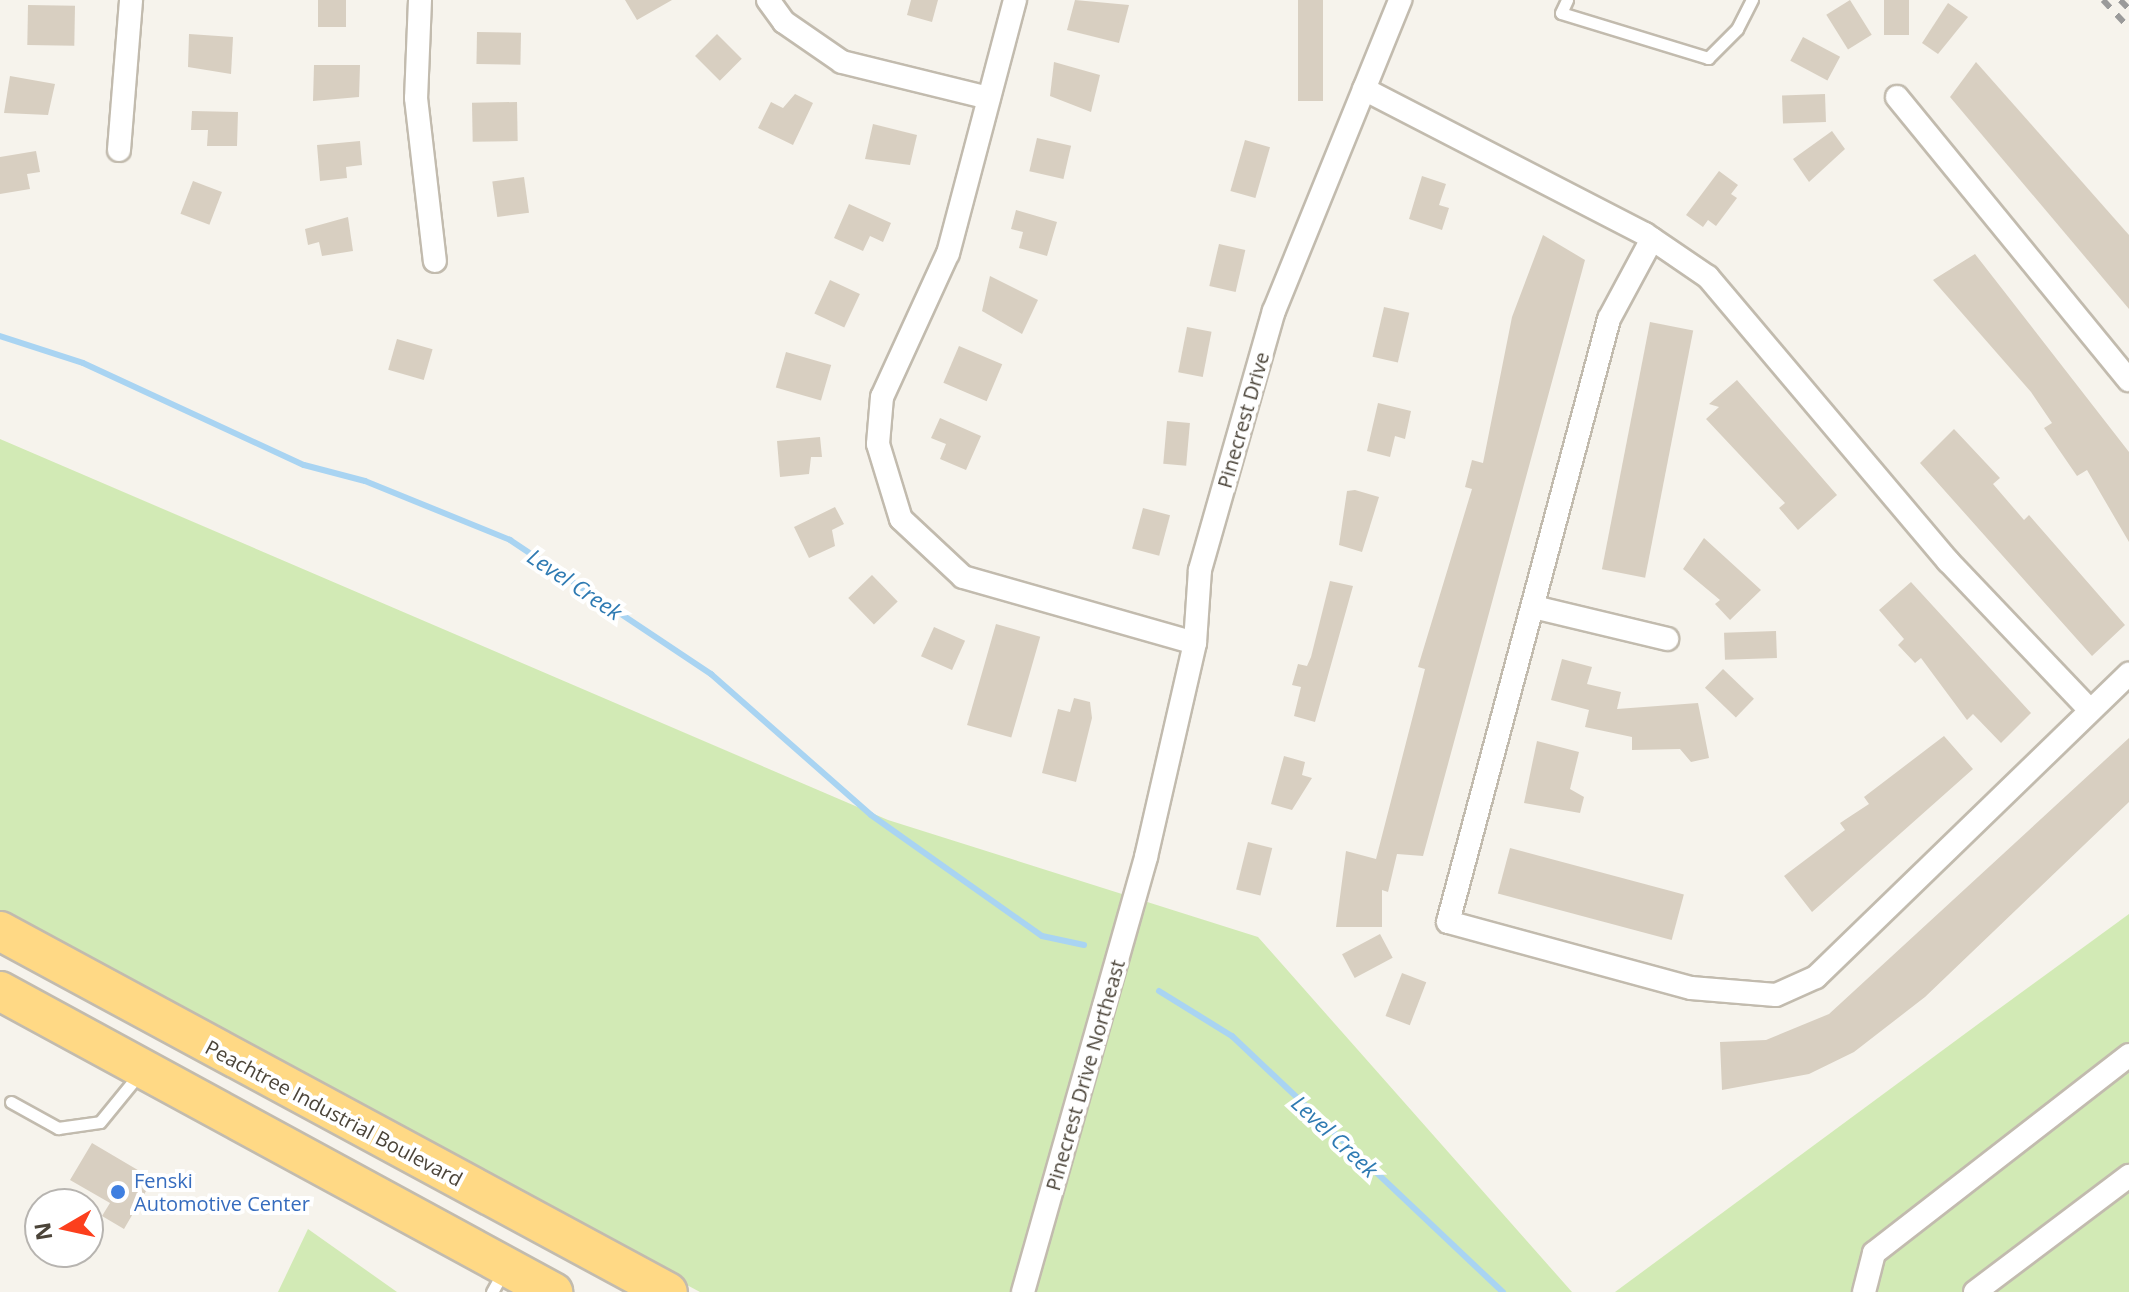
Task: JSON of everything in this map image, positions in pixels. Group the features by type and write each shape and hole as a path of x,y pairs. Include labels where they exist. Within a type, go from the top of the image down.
{"highway":[{"name":"Peachtree Industrial Boulevard","path":"0,931 668,1292"},
{"path":"0,991 143,1070 499,1280 553,1292"}],"street":[{"path":"119,150 131,0"},
{"path":"420,0 416,98 435,261"},
{"path":"768,0 784,22 842,62 989,98"},
{"path":"1015,0 948,253 882,397 878,444 901,519 963,577 1195,643"},
{"name":"Pinecrest Drive","path":"1146,857 1195,643 1200,570 1274,311 1400,0"},
{"path":"1364,89 1652,239 1708,277 1948,561 2087,707"},
{"path":"1897,97 2129,380"},
{"path":"1652,239 1609,319 1448,922 1691,988 1776,995 1816,977 2087,707 2129,674"},
{"path":"1534,607 1667,639"},
{"name":"Pinecrest Drive Northeast","path":"1023,1292 1146,857"},
{"path":"1864,1292 1874,1253 2129,1055"},
{"path":"1975,1292 2129,1176"}],"lane":[{"path":"1567,0 1561,13 1708,58 1737,29 1752,0"},
{"path":"11,1102 58,1128 100,1122 143,1070"}],"green space":[{"path":"0,439 888,820 1258,937 1572,1292 700,1292 0,919"},
{"path":"2129,914 2129,1292 1615,1292 1985,1019"},
{"path":"308,1229 397,1292 278,1292"}],"building":[{"path":"318,0 346,0 346,27 318,27"},
{"path":"625,0 672,0 637,20"},
{"path":"911,0 938,0 932,22 907,15"},
{"path":"1075,0 1129,5 1119,43 1067,30"},
{"path":"1298,0 1323,0 1323,101 1298,101"},
{"path":"1850,0 1872,35 1848,50 1826,15"},
{"path":"1884,0 1909,0 1909,35 1884,35"},
{"path":"1948,3 1968,17 1938,54 1922,43"},
{"path":"28,5 75,6 74,46 27,45"},
{"path":"477,32 521,33 520,65 476,64"},
{"path":"189,34 233,37 231,74 188,67"},
{"path":"717,34 742,59 720,81 695,56"},
{"path":"1803,37 1840,57 1827,81 1790,61"},
{"path":"1054,62 1100,75 1091,112 1050,96"},
{"path":"1976,62 2129,235 2129,309 1950,97"},
{"path":"314,65 360,65 359,97 313,101"},
{"path":"10,76 55,84 48,115 4,113"},
{"path":"795,94 813,103 793,145 758,128 771,102 783,108"},
{"path":"1825,94 1826,122 1783,123 1782,96"},
{"path":"517,102 518,141 473,142 472,103"},
{"path":"192,111 238,112 237,146 207,146 208,130 191,130"},
{"path":"873,124 917,135 910,165 865,159"},
{"path":"1832,131 1845,149 1809,182 1793,159"},
{"path":"1037,138 1071,146 1063,179 1029,171"},
{"path":"1245,140 1270,147 1255,198 1230,191"},
{"path":"360,141 362,165 346,167 347,178 320,181 317,145"},
{"path":"36,151 40,172 27,174 30,189 0,194 0,157"},
{"path":"1719,171 1738,185 1731,194 1737,198 1716,226 1708,220 1703,227 1686,215"},
{"path":"1422,176 1446,184 1439,205 1449,208 1442,230 1409,219"},
{"path":"524,177 529,213 497,217 492,181"},
{"path":"193,181 222,192 209,225 180,214"},
{"path":"849,204 891,223 883,242 870,236 863,251 834,238"},
{"path":"1016,210 1057,222 1047,256 1019,248 1023,232 1011,229"},
{"path":"348,217 353,251 322,256 319,242 308,245 305,229"},
{"path":"1543,235 1585,260 1423,856 1397,854 1388,892 1382,890 1382,927 1336,927 1346,851 1376,859 1425,669 1418,667 1472,489 1465,487 1472,460 1483,463 1512,317"},
{"path":"1219,244 1245,250 1236,292 1209,286"},
{"path":"1975,254 2129,452 2129,542 2087,470 2077,476 2044,428 2052,423 2031,392 1933,280"},
{"path":"990,276 1038,300 1022,334 982,311"},
{"path":"830,280 860,294 844,327 814,314"},
{"path":"1384,307 1409,313 1398,363 1373,357"},
{"path":"1650,322 1693,330 1645,578 1602,569"},
{"path":"1187,327 1212,332 1203,377 1178,372"},
{"path":"397,339 433,349 424,380 388,370"},
{"path":"959,346 1002,364 987,401 943,383"},
{"path":"786,352 831,365 821,401 776,388"},
{"path":"1737,380 1837,495 1798,530 1779,508 1785,503 1706,419 1719,407 1709,404"},
{"path":"1378,403 1411,411 1405,439 1395,436 1390,457 1367,451"},
{"path":"940,418 981,436 966,470 940,459 946,444 931,438"},
{"path":"1167,421 1190,423 1186,466 1163,464"},
{"path":"1954,429 2000,478 1993,484 2024,520 2029,515 2125,625 2092,656 1920,463"},
{"path":"820,437 822,457 811,457 809,474 780,477 777,441"},
{"path":"1355,490 1379,497 1362,552 1339,545 1347,491"},
{"path":"835,507 844,524 832,530 835,546 809,558 794,527"},
{"path":"1143,508 1170,515 1159,556 1132,549"},
{"path":"1704,538 1761,590 1730,620 1715,604 1720,600 1683,569"},
{"path":"872,575 898,602 874,625 848,598"},
{"path":"1330,581 1353,586 1315,722 1294,716 1301,687 1292,685 1298,664 1307,666 1311,657"},
{"path":"1911,582 2031,713 2001,743 1973,714 1967,720 1921,658 1915,663 1898,645 1904,639 1879,610"},
{"path":"996,624 1040,637 1011,738 967,725"},
{"path":"934,627 965,641 952,670 921,656"},
{"path":"1776,631 1777,658 1725,660 1724,633"},
{"path":"1562,659 1592,667 1587,684 1621,692 1617,709 1698,703 1709,758 1691,762 1680,749 1632,750 1632,737 1585,727 1589,710 1551,700"},
{"path":"1723,669 1754,699 1736,718 1705,688"},
{"path":"1074,698 1090,702 1092,718 1076,782 1042,773 1058,709 1070,712"},
{"path":"1944,736 1973,769 1812,912 1784,876 1845,830 1840,823 1869,804 1864,797"},
{"path":"2129,738 2129,802 1925,997 1854,1052 1809,1074 1722,1090 1720,1042 1766,1040 1829,1014"},
{"path":"1537,741 1579,752 1570,789 1584,797 1580,813 1524,803"},
{"path":"1284,756 1305,762 1302,775 1312,778 1292,810 1271,804"},
{"path":"1248,842 1272,848 1260,896 1236,890"},
{"path":"1510,848 1684,895 1672,940 1498,893"},
{"path":"1380,934 1393,958 1355,978 1342,954"},
{"path":"1402,973 1426,982 1410,1025 1386,1016"},
{"name":"Fenski Automotive Center","path":"92,1143 153,1179 124,1229 104,1217 110,1203 104,1200 104,1188 84,1188 70,1180"}],"waterway":[{"name":"Level Creek","path":"0,336 83,363 304,465 365,481 510,540 711,674 871,815 1042,936 1084,945"},
{"name":"Level Creek","path":"1159,991 1232,1036 1503,1292"}],"railway":[{"path":"2103,0 2129,28"},
{"path":"2120,0 2129,9"}],"place":[{"name":"Fenski Automotive Center","path":"118,1192"}]}
